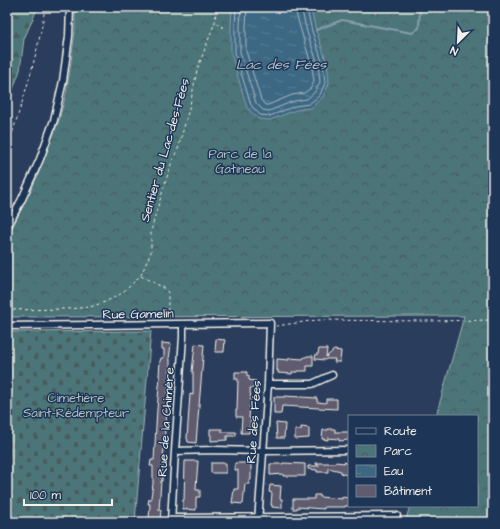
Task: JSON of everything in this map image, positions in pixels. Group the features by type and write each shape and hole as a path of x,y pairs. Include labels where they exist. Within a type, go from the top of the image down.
{"street":[{"path":"7,227 22,199 40,159 54,120 63,81 69,36 70,7"},
{"name":"Rue Gamelin","path":"7,326 270,323"},
{"name":"Rue des Fées","path":"258,520 268,384 270,323"},
{"name":"Rue de la Chimère","path":"171,520 184,337 183,324"},
{"path":"268,384 312,384 332,375"},
{"path":"175,451 348,450"},
{"path":"171,520 258,520 397,516"}],"path":[{"path":"7,149 24,98 42,26 45,7"},
{"name":"Sentier du Lac-des-Fées","path":"7,310 67,310 90,307 119,295 141,275 151,252 151,232 153,224 172,161 178,149 190,105 197,70 215,22 216,10 218,7"},
{"path":"215,22 224,28"},
{"path":"141,275 166,289 168,293 168,324"},
{"path":"270,323 276,327 317,320 493,320"}],"green space":[{"path":"7,7 38,7 24,39 20,70 7,106"},
{"name":"Parc de la Gatineau","path":"75,7 493,7 493,522 405,522 410,507 478,507 478,415 436,415 464,316 7,317 7,238 37,177 59,120 66,94 75,30"},
{"name":"Cimetière Saint-Rédempteur","path":"151,331 135,522 7,522 7,332"}],"water":[{"name":"Lac des Fées","path":"232,7 311,7 316,30 327,63 329,83 323,97 311,108 296,110 270,120 259,119 247,108 231,53"}],"building":[{"path":"216,339 225,340 224,352 215,352"},
{"path":"162,343 171,344 159,510 161,510 160,520 149,519 150,504 148,504 149,499 151,500 153,484 153,466 150,466 151,460 154,460 160,361 161,358 164,358"},
{"path":"195,344 204,345 196,443 188,442 187,438 190,394 193,395 192,372"},
{"path":"319,349 327,349 326,357 334,350 341,351 340,362 334,362 335,359 315,359"},
{"path":"307,356 313,356 313,366 307,366 307,371 292,372 292,374 278,373 277,359 303,359"},
{"path":"235,372 247,372 249,380 256,381 255,388 250,388 251,405 249,418 251,418 249,433 241,433 242,417 236,417 238,379 235,379"},
{"path":"285,396 317,398 317,402 326,403 326,399 337,399 337,409 282,406 281,414 274,414 274,397"},
{"path":"276,423 285,424 284,438 277,438"},
{"path":"301,427 309,428 309,438 295,439 295,430 301,430"},
{"path":"210,429 222,429 222,432 236,432 236,436 227,436 227,440 211,441"},
{"path":"335,429 335,432 348,432 348,440 339,441 339,439 322,439 323,430"},
{"path":"185,461 198,461 196,490 200,490 200,497 196,497 196,510 183,509"},
{"path":"344,462 348,464 348,476 341,473 341,471 328,468 328,472 317,472 317,470 308,469 308,466 319,466 316,463"},
{"path":"211,463 226,463 226,473 211,473"},
{"path":"235,463 251,463 251,480 249,480 249,484 245,484 243,504 232,503 234,489 238,489 238,470 235,470"},
{"path":"270,464 305,464 305,476 283,476 283,474 270,475"},
{"path":"270,485 281,486 280,499 282,499 282,508 272,507 272,493 269,492"},
{"path":"314,495 342,499 342,497 348,498 348,506 324,507 324,509 297,507 297,509 293,509 293,499 314,499"}],"waterway":[{"path":"316,30 342,20 412,33 419,28 420,7"}]}
